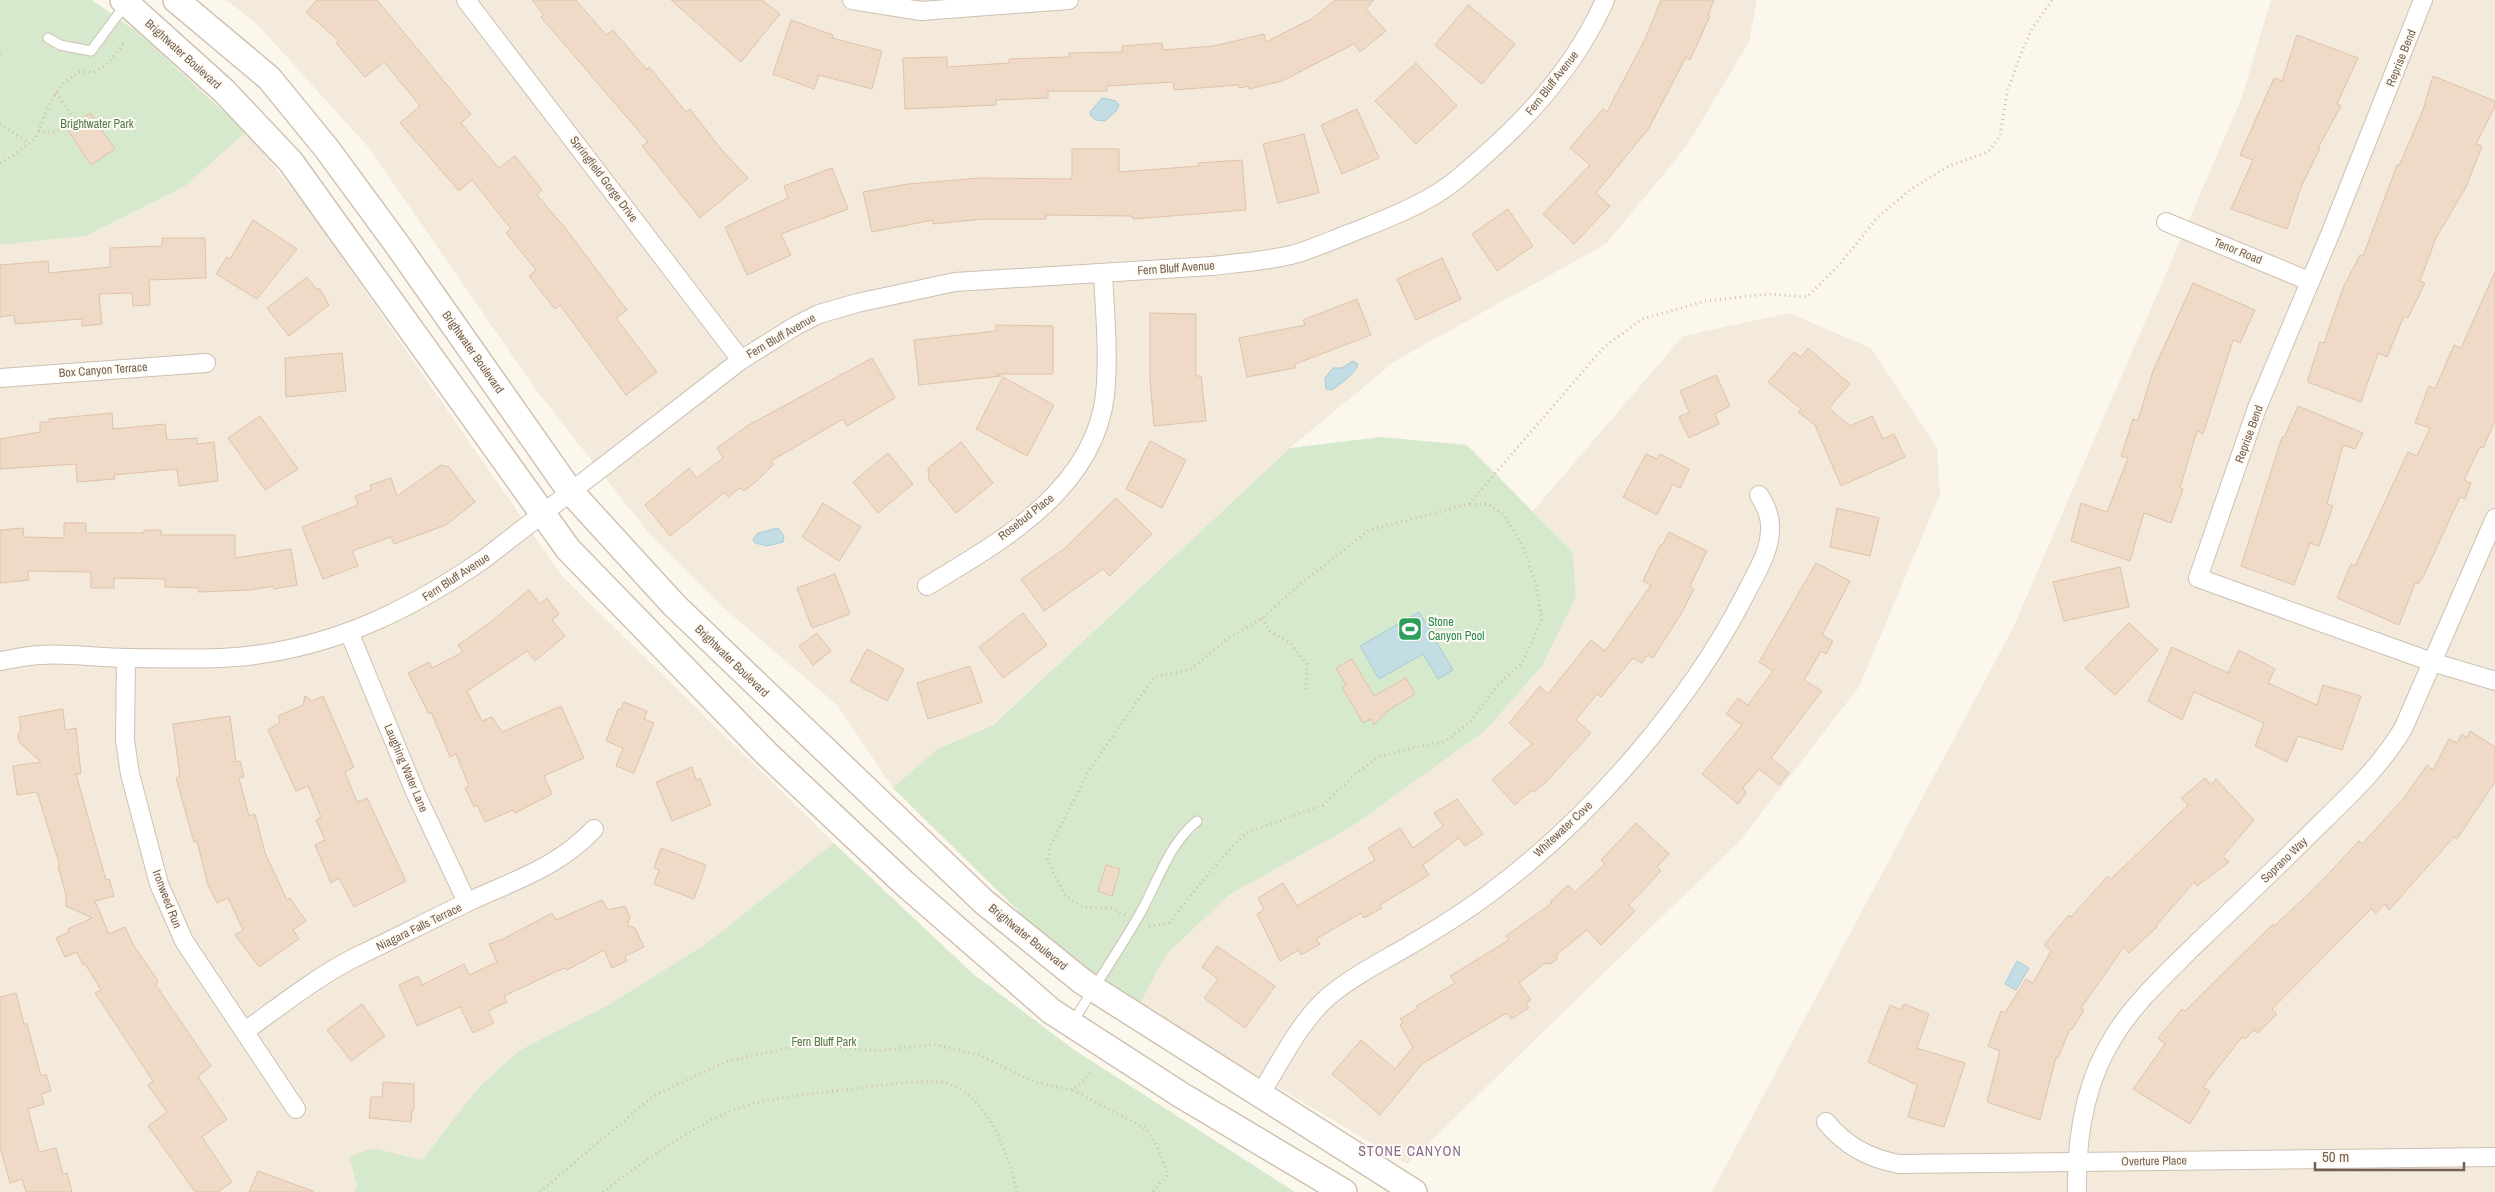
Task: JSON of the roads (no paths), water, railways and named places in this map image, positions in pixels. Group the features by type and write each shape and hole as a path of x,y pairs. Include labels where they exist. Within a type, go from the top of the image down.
{"street":[{"name":"Brightwater Boulevard","path":"176,0 269,78 326,149 396,243 570,491 674,605 984,902 1093,988 1414,1192"},
{"name":"Springfield Gorge Drive","path":"466,0 741,360"},
{"path":"852,0 921,11 1068,0"},
{"name":"Fern Bluff Avenue","path":"0,661 41,655 126,658 234,657 267,654 299,647 349,632 400,612 444,587 543,514 570,491 741,360 797,325 820,314 857,303 964,281 1212,266 1291,255 1387,218 1433,196 1480,160 1542,100 1578,50 1596,20 1604,0"},
{"name":"Reprise Bend","path":"2423,0 2331,232 2309,281 2258,408 2198,578 2432,662 2495,681"},
{"name":"Brightwater Boulevard","path":"126,1 224,92 291,162 568,548 766,753 918,896 1051,1011 1181,1095 1344,1192"},
{"name":"Tenor Road","path":"2166,222 2309,281"},
{"name":"Rosebud Place","path":"927,586 969,560 1050,501 1072,476 1087,451 1098,424 1105,396 1106,348 1103,274"},
{"name":"Box Canyon Terrace","path":"0,378 206,363"},
{"name":"Whitewater Cove","path":"1261,1093 1308,1020 1327,998 1351,979 1432,932 1517,872 1605,789 1660,726 1698,673 1734,616 1768,546 1771,528 1767,509 1759,495"},
{"name":"Soprano Way","path":"2077,1192 2076,1161 2081,1126 2095,1078 2113,1038 2126,1018 2150,989 2340,804 2389,751 2403,729 2495,518"},
{"name":"Laughing Water Lane","path":"349,632 415,792 467,902"},
{"name":"Ironweed Run","path":"126,658 125,740 130,774 159,884 184,941 296,1109"},
{"name":"Niagara Falls Terrace","path":"245,1031 319,979 360,955 467,902 537,873 579,846 594,829"},
{"name":"Overture Place","path":"1826,1122 1839,1137 1854,1149 1870,1157 1899,1164 2495,1158"}],"lane":[{"path":"48,38 60,45 91,52 126,1"},
{"path":"1072,1024 1141,912 1175,845 1187,829 1197,821"}],"water":[{"path":"1102,98 1116,101 1119,105 1117,110 1105,121 1096,120 1091,116 1090,112"},
{"path":"1353,361 1358,364 1351,375 1332,390 1326,389 1325,378 1333,368 1342,368"},
{"path":"778,528 784,536 783,542 767,546 755,543 753,539 758,533"},
{"name":"Stone Canyon Pool","path":"1419,612 1453,670 1438,679 1423,654 1379,679 1360,646"},
{"path":"2017,961 2029,968 2016,990 2005,984"}],"place":[{"name":"Stone Canyon Pool","path":"1410,629"}],"district":[{"name":"STONE CANYON","path":"1410,1151"}],"park label":[{"name":"Brightwater Park","path":"97,124"},
{"name":"Fern Bluff Park","path":"824,1042"}]}
